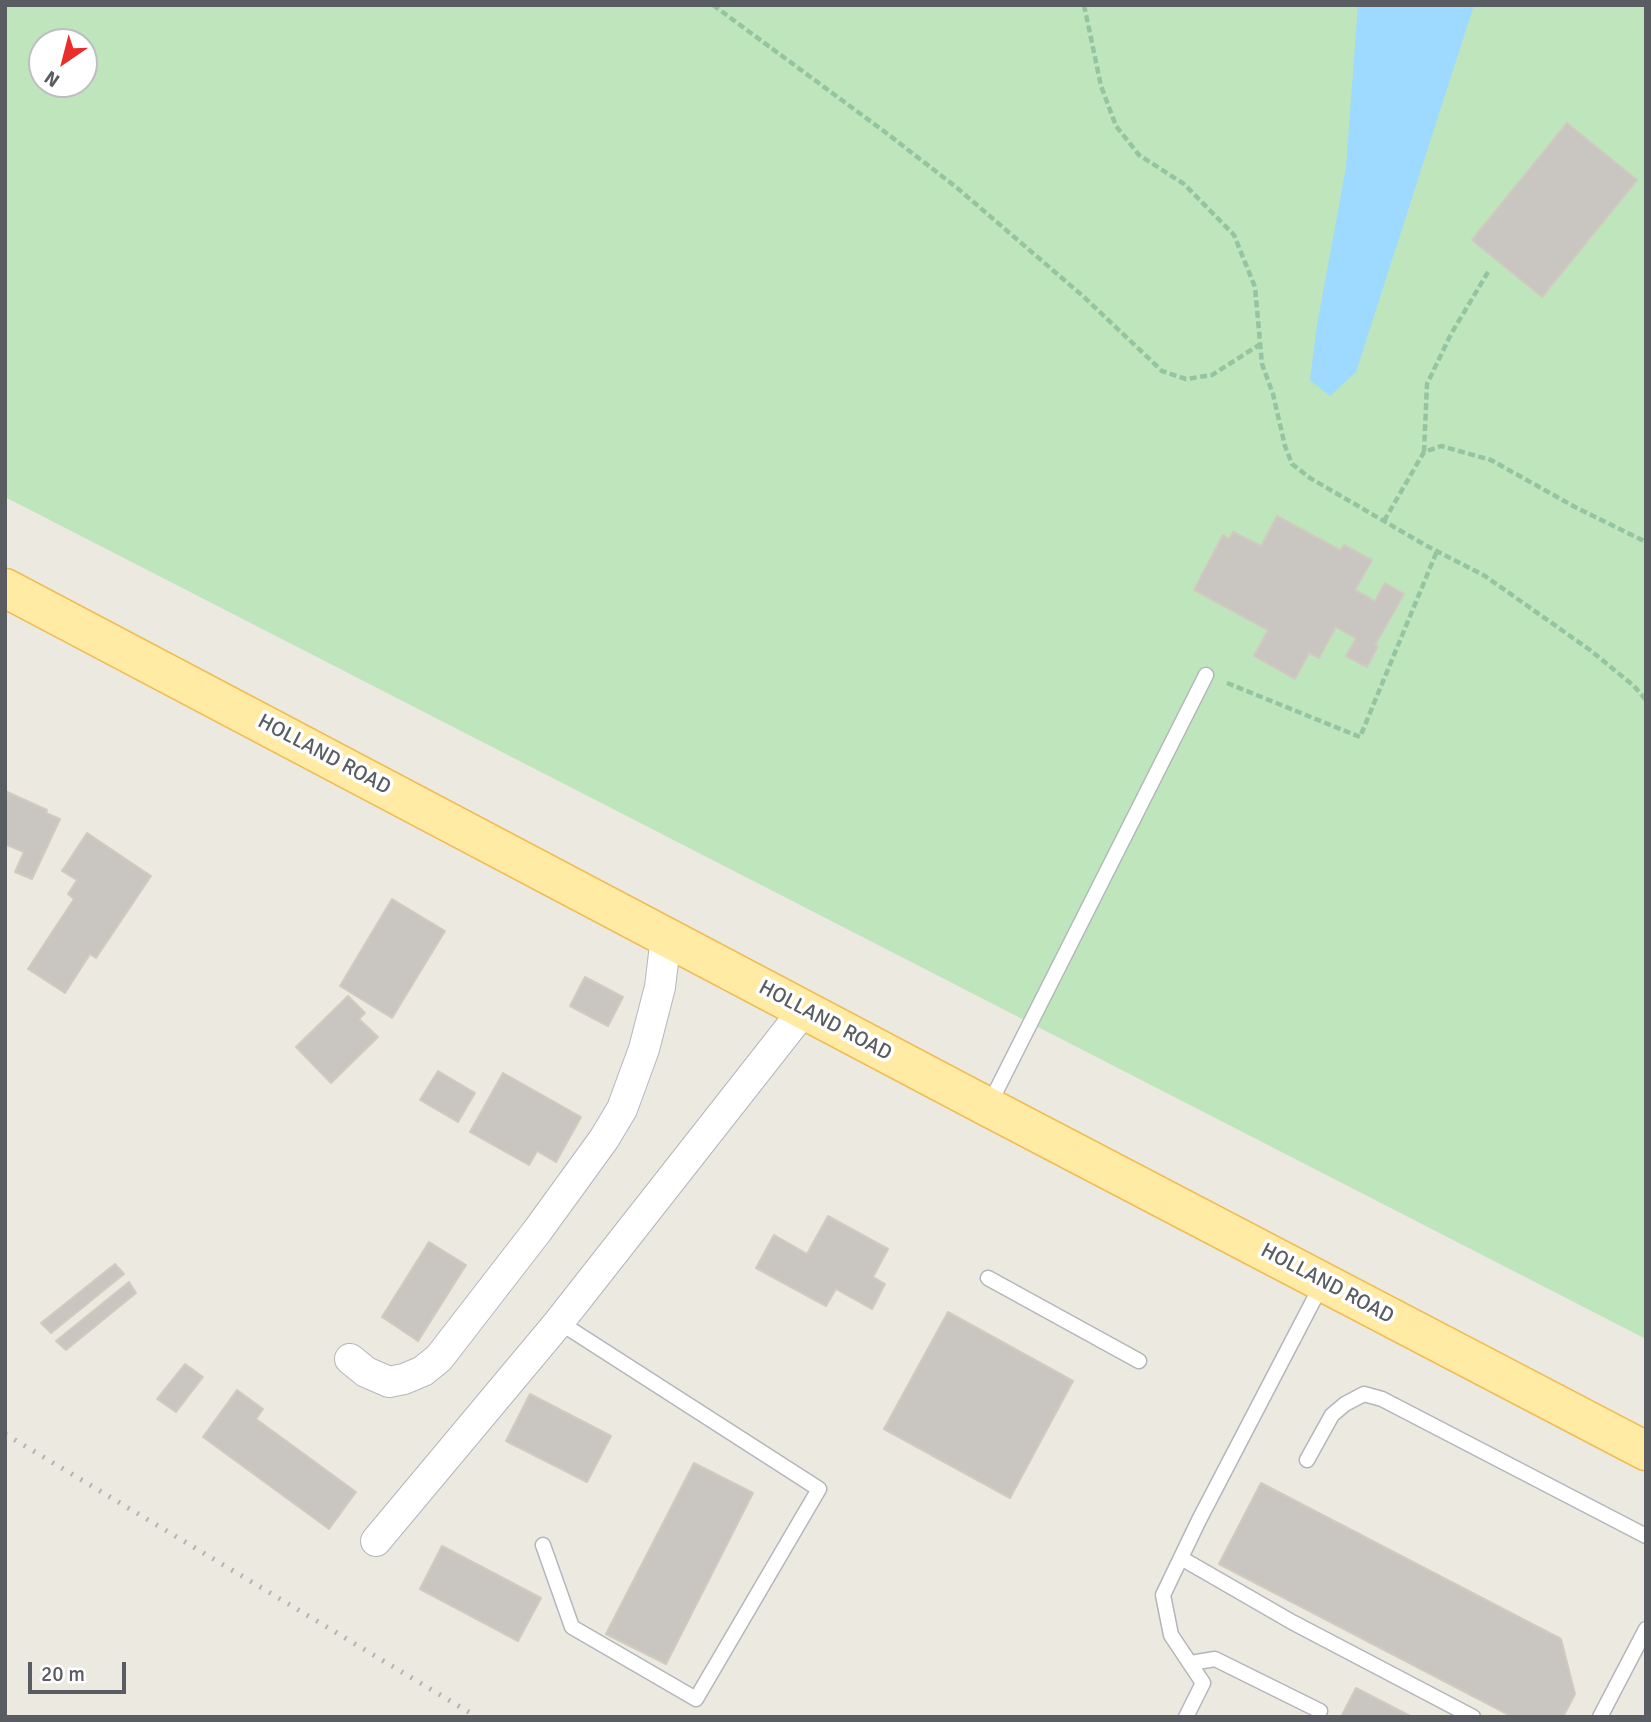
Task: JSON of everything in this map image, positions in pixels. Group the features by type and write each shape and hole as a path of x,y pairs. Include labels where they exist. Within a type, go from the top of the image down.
{"main road":[{"name":"HOLLAND ROAD","path":"5,588 1646,1451"}],"street":[{"path":"350,1359 366,1372 388,1382 423,1371 439,1358 538,1230 604,1139 621,1108 644,1049 660,987 666,937"},
{"path":"376,1541 559,1322 804,1010"}],"lane":[{"path":"988,1107 1206,675"},
{"path":"988,1278 1139,1361"},
{"path":"1186,1717 1203,1683 1171,1635 1163,1595 1323,1282"},
{"path":"543,1545 572,1627 696,1699 820,1489 559,1322"},
{"path":"1307,1460 1332,1415 1364,1394 1373,1396 1646,1536"},
{"path":"1181,1558 1292,1622 1473,1717"},
{"path":"1600,1717 1646,1629"},
{"path":"1191,1663 1215,1659 1320,1711"}],"path":[{"path":"713,5 956,187 1084,296 1162,371 1186,379 1212,375 1259,345"},
{"path":"1084,5 1101,86 1116,126 1139,155 1184,184 1234,235 1255,287 1262,363 1292,464 1310,478 1384,521 1485,576 1590,650 1646,700"},
{"path":"1384,521 1424,452 1427,384 1451,334 1488,272"},
{"path":"1424,452 1441,446 1491,460 1575,507 1646,542"},
{"path":"1206,675 1360,737 1437,551"}],"green space":[{"path":"5,5 1646,5 1646,1339 5,497"}],"water":[{"path":"1358,5 1474,5 1356,372 1330,396 1310,380 1317,325 1346,167"}],"building":[{"path":"1567,123 1637,180 1542,297 1472,240"},
{"path":"1277,516 1340,550 1344,545 1372,560 1355,590 1375,601 1385,583 1404,594 1375,645 1378,646 1367,667 1346,656 1356,638 1336,627 1319,658 1309,653 1295,679 1254,656 1268,630 1194,590 1223,535 1229,539 1233,532 1261,546"},
{"path":"5,791 47,810 46,813 60,819 32,879 15,872 24,852 5,844"},
{"path":"87,833 151,876 96,958 90,954 65,993 28,969 74,899 68,894 77,880 62,871"},
{"path":"392,899 445,931 392,1018 340,986"},
{"path":"585,977 623,997 608,1026 570,1006"},
{"path":"348,996 365,1013 359,1019 378,1037 331,1083 296,1047"},
{"path":"438,1071 475,1093 458,1122 420,1100"},
{"path":"503,1073 581,1117 556,1162 537,1151 529,1165 470,1132"},
{"path":"828,1216 888,1249 873,1277 885,1284 872,1309 836,1289 826,1306 756,1268 774,1235 807,1254"},
{"path":"429,1242 466,1265 418,1341 382,1317"},
{"path":"115,1264 124,1274 51,1333 41,1323"},
{"path":"129,1282 136,1293 66,1350 56,1341"},
{"path":"948,1312 1073,1381 1010,1498 884,1429"},
{"path":"185,1364 203,1377 176,1412 157,1399"},
{"path":"237,1390 263,1409 256,1419 356,1492 329,1529 203,1437"},
{"path":"530,1394 611,1436 587,1482 506,1441"},
{"path":"694,1463 753,1493 666,1664 606,1634"},
{"path":"1261,1483 1561,1639 1575,1694 1563,1717 1513,1717 1219,1564"},
{"path":"442,1546 541,1598 518,1641 420,1589"},
{"path":"1356,1688 1412,1717 1341,1717"}],"railway":[{"path":"5,1434 477,1717"}]}
